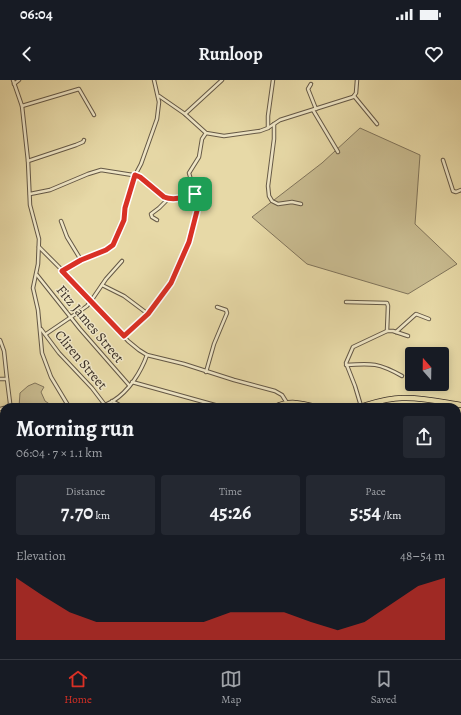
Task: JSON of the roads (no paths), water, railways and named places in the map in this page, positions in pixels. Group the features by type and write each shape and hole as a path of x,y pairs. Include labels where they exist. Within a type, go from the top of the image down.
{"main road":[{"path":"374,403 402,398 448,403"},
{"path":"288,403 296,403"}],"street":[{"path":"13,80 22,106 28,161 31,211 38,232 39,247 33,288 38,310 43,357 51,377 67,403"},
{"path":"14,84 19,80"},
{"path":"62,271 81,260 106,250 113,245 124,220 125,208 135,175 140,169 150,142 158,113 160,102 154,80"},
{"path":"185,114 222,80"},
{"path":"268,128 268,116 273,80"},
{"path":"354,96 356,93 356,80"},
{"path":"311,84 308,89 314,109 338,152"},
{"path":"22,106 78,89 82,93 94,115"},
{"path":"159,96 185,114 206,133 224,136 260,131 268,128 280,120 354,96"},
{"path":"354,96 377,124"},
{"path":"274,124 274,139 268,186 269,196 272,201 278,204 292,202 301,204"},
{"path":"124,336 148,314 170,286 183,255 199,203 189,173 199,157 202,139 206,133"},
{"path":"28,161 76,145 84,140"},
{"path":"443,160 453,191 456,192 461,190"},
{"path":"30,194 50,190 97,171 105,170 140,177 168,199 182,198 195,194"},
{"path":"157,220 151,216 151,214 160,208 168,199"},
{"path":"61,221 67,236 81,260"},
{"path":"39,247 134,347 147,355 184,364 206,372 275,391 282,394 288,403"},
{"path":"46,334 91,301 110,274 122,261"},
{"name":"Fitz James Street","path":"36,275 129,385"},
{"path":"102,285 124,296 148,314"},
{"path":"346,302 387,303 387,331"},
{"path":"206,372 214,344 227,313 226,310 217,307"},
{"path":"396,332 416,314 429,319"},
{"name":"Cliren Street","path":"40,329 46,334 59,353 92,388 103,403"},
{"path":"359,403 355,386 346,365 346,360 353,347 387,331 408,336"},
{"path":"0,340 4,351 9,403"},
{"path":"108,403 132,382 140,372 147,355"},
{"path":"346,365 365,363 377,364 402,376"},
{"path":"0,379 6,379"},
{"path":"132,382 207,403"},
{"path":"112,401 116,403"}]}
